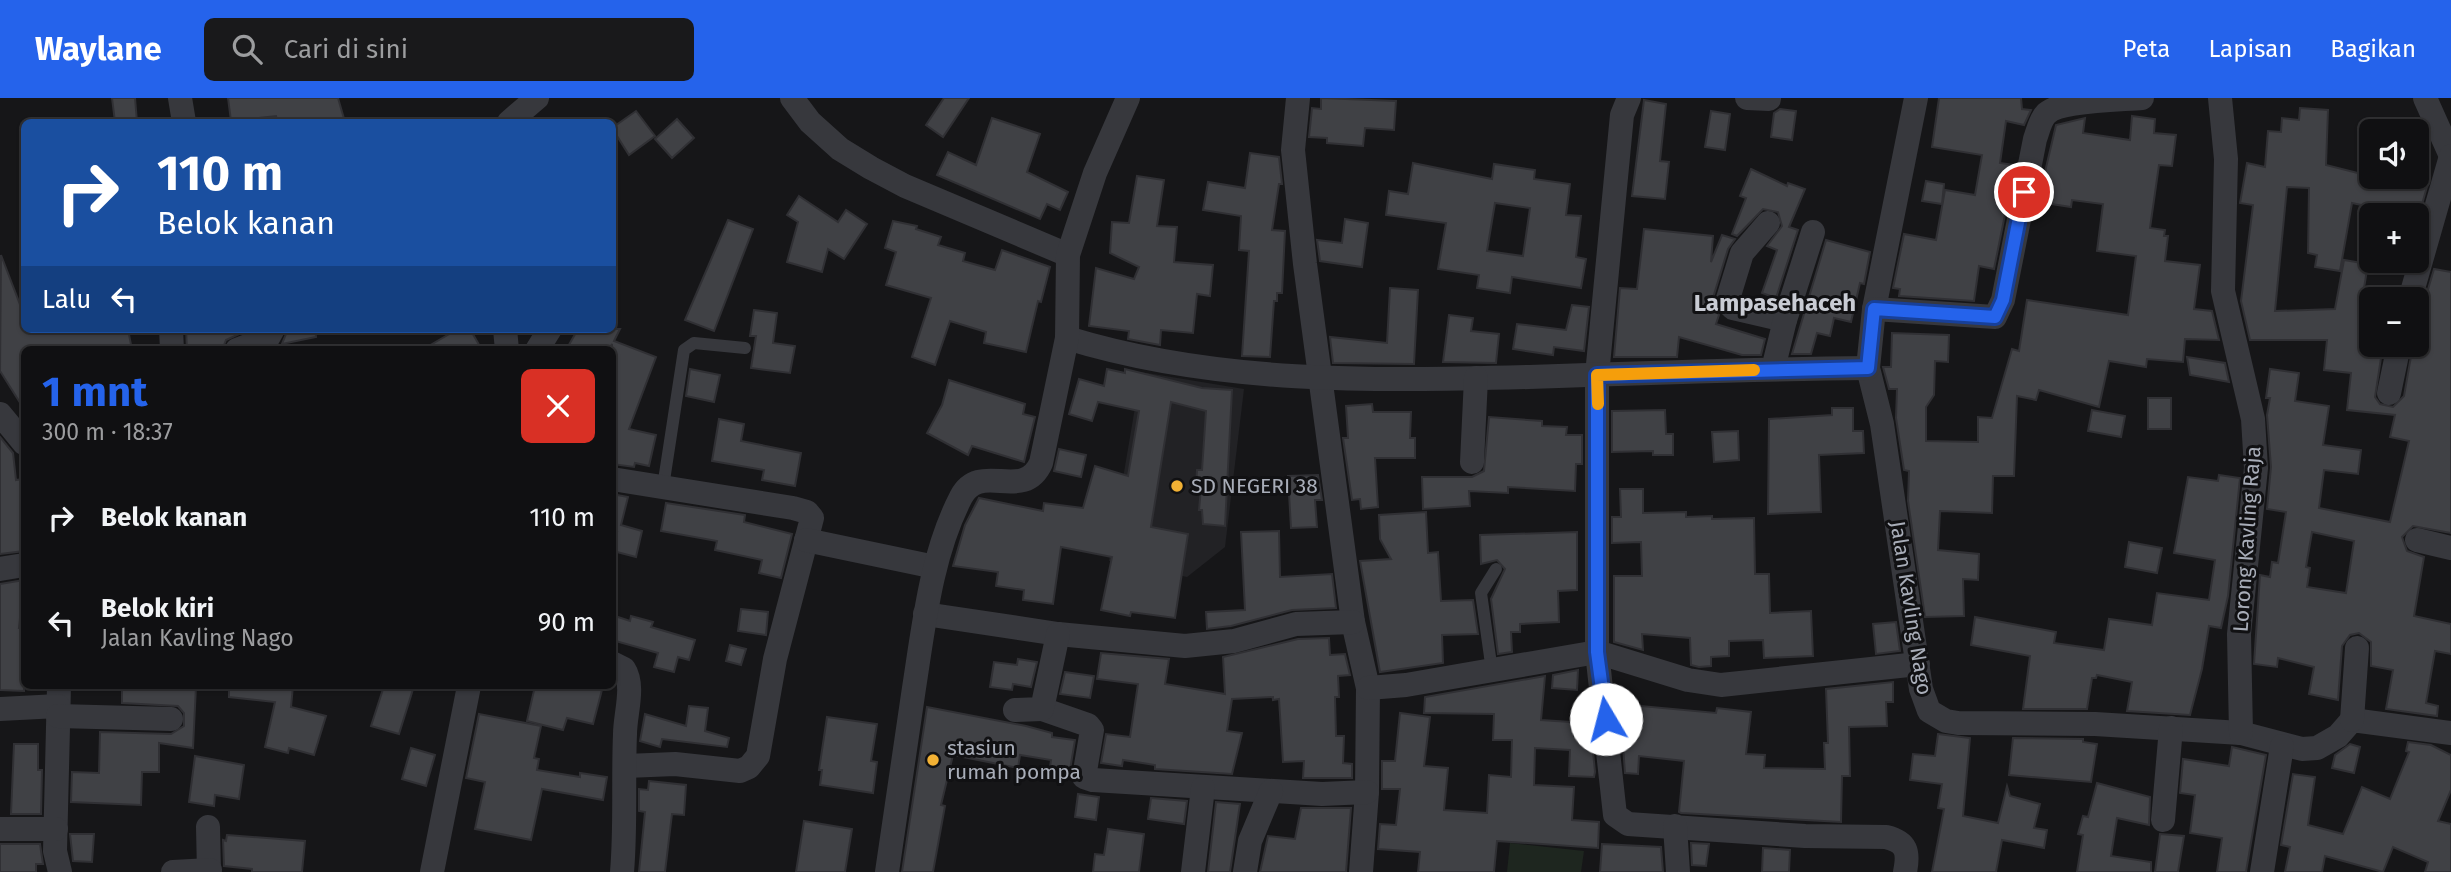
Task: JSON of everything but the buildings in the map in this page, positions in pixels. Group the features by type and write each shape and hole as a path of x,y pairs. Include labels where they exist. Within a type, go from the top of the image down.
{"street":[{"path":"180,98 184,119"},
{"path":"512,119 537,98"},
{"path":"792,98 810,122 840,149 871,168 905,186 1068,255"},
{"path":"887,872 925,614 935,567 959,502 968,487 985,481 1023,482 1036,474 1045,449 1067,338 1068,255 1091,184 1128,98"},
{"path":"1298,98 1294,166 1353,622 1368,688 1367,792 1362,872"},
{"path":"1747,98 1769,99"},
{"name":"Jalan Kavling Nago","path":"1916,98 1874,309 1868,368 1882,424 1924,703 1934,716 1946,721 2171,728 2241,733 2282,746 2317,748 2338,736 2353,720"},
{"path":"1874,309 1995,317 2003,300 2035,139 2044,115 2055,108 2068,105 2143,98"},
{"name":"Lorong Kavling Raja","path":"2220,98 2226,159 2223,291 2253,419 2256,468 2239,634 2241,733"},
{"path":"2413,287 2451,156 2425,98"},
{"path":"1626,100 1597,375 1597,652 1615,815 1628,824 1805,836 1886,837 1899,840 1904,845 1908,858 1905,872"},
{"path":"1768,223 1742,253 1727,302 1733,308 1784,320"},
{"path":"1773,369 1784,320 1813,232"},
{"path":"247,346 268,338 271,333"},
{"path":"1067,338 1160,362 1232,372 1320,379 1476,378 1868,368"},
{"path":"2389,393 2396,357"},
{"path":"1472,462 1476,378"},
{"path":"0,414 21,439"},
{"path":"616,480 807,512 812,518 775,659 762,743 749,767 740,771 675,764 626,766"},
{"path":"806,540 935,567"},
{"path":"2417,540 2451,548"},
{"path":"0,569 21,566"},
{"path":"925,614 1058,634 1206,645 1296,624 1353,622"},
{"path":"1042,709 1058,634"},
{"path":"2357,648 2353,720 2451,733"},
{"path":"1368,688 1406,685 1597,652 1677,677 1721,685 1918,664"},
{"path":"616,665 624,669 629,684 622,872"},
{"path":"432,872 468,689"},
{"path":"0,709 58,703 171,719"},
{"path":"58,703 55,851 60,872"},
{"path":"1015,710 1042,709 1088,725 1092,730 1084,777 1203,788 1322,794 1367,792"},
{"path":"2164,820 2171,728"},
{"path":"2262,872 2282,746"},
{"path":"1193,872 1203,788"},
{"path":"1245,872 1250,841 1271,790"},
{"path":"1675,826 1678,872"},
{"path":"173,872 209,871 208,827"},
{"path":"0,829 56,829"}],"lane":[{"path":"663,487 684,349 694,343 745,348"},
{"path":"1492,671 1481,593 1496,569"}],"shaded area":[{"name":"SD NEGERI 38","path":"1141,372 1244,389 1225,547 1187,577 1109,561"},
{"path":"1510,843 1584,851 1581,872 1507,872"}],"slow traffic":[{"path":"1598,404 1597,375 1754,370"}],"place":[{"name":"SD NEGERI 38","path":"1177,486"},
{"name":"stasiun rumah pompa","path":"933,760"}],"district":[{"name":"Lampasehaceh","path":"1775,303"}],"route":[{"path":"1606,719 1597,652 1597,375 1868,368 1874,309 1991,319 2000,312 2024,192"}]}
